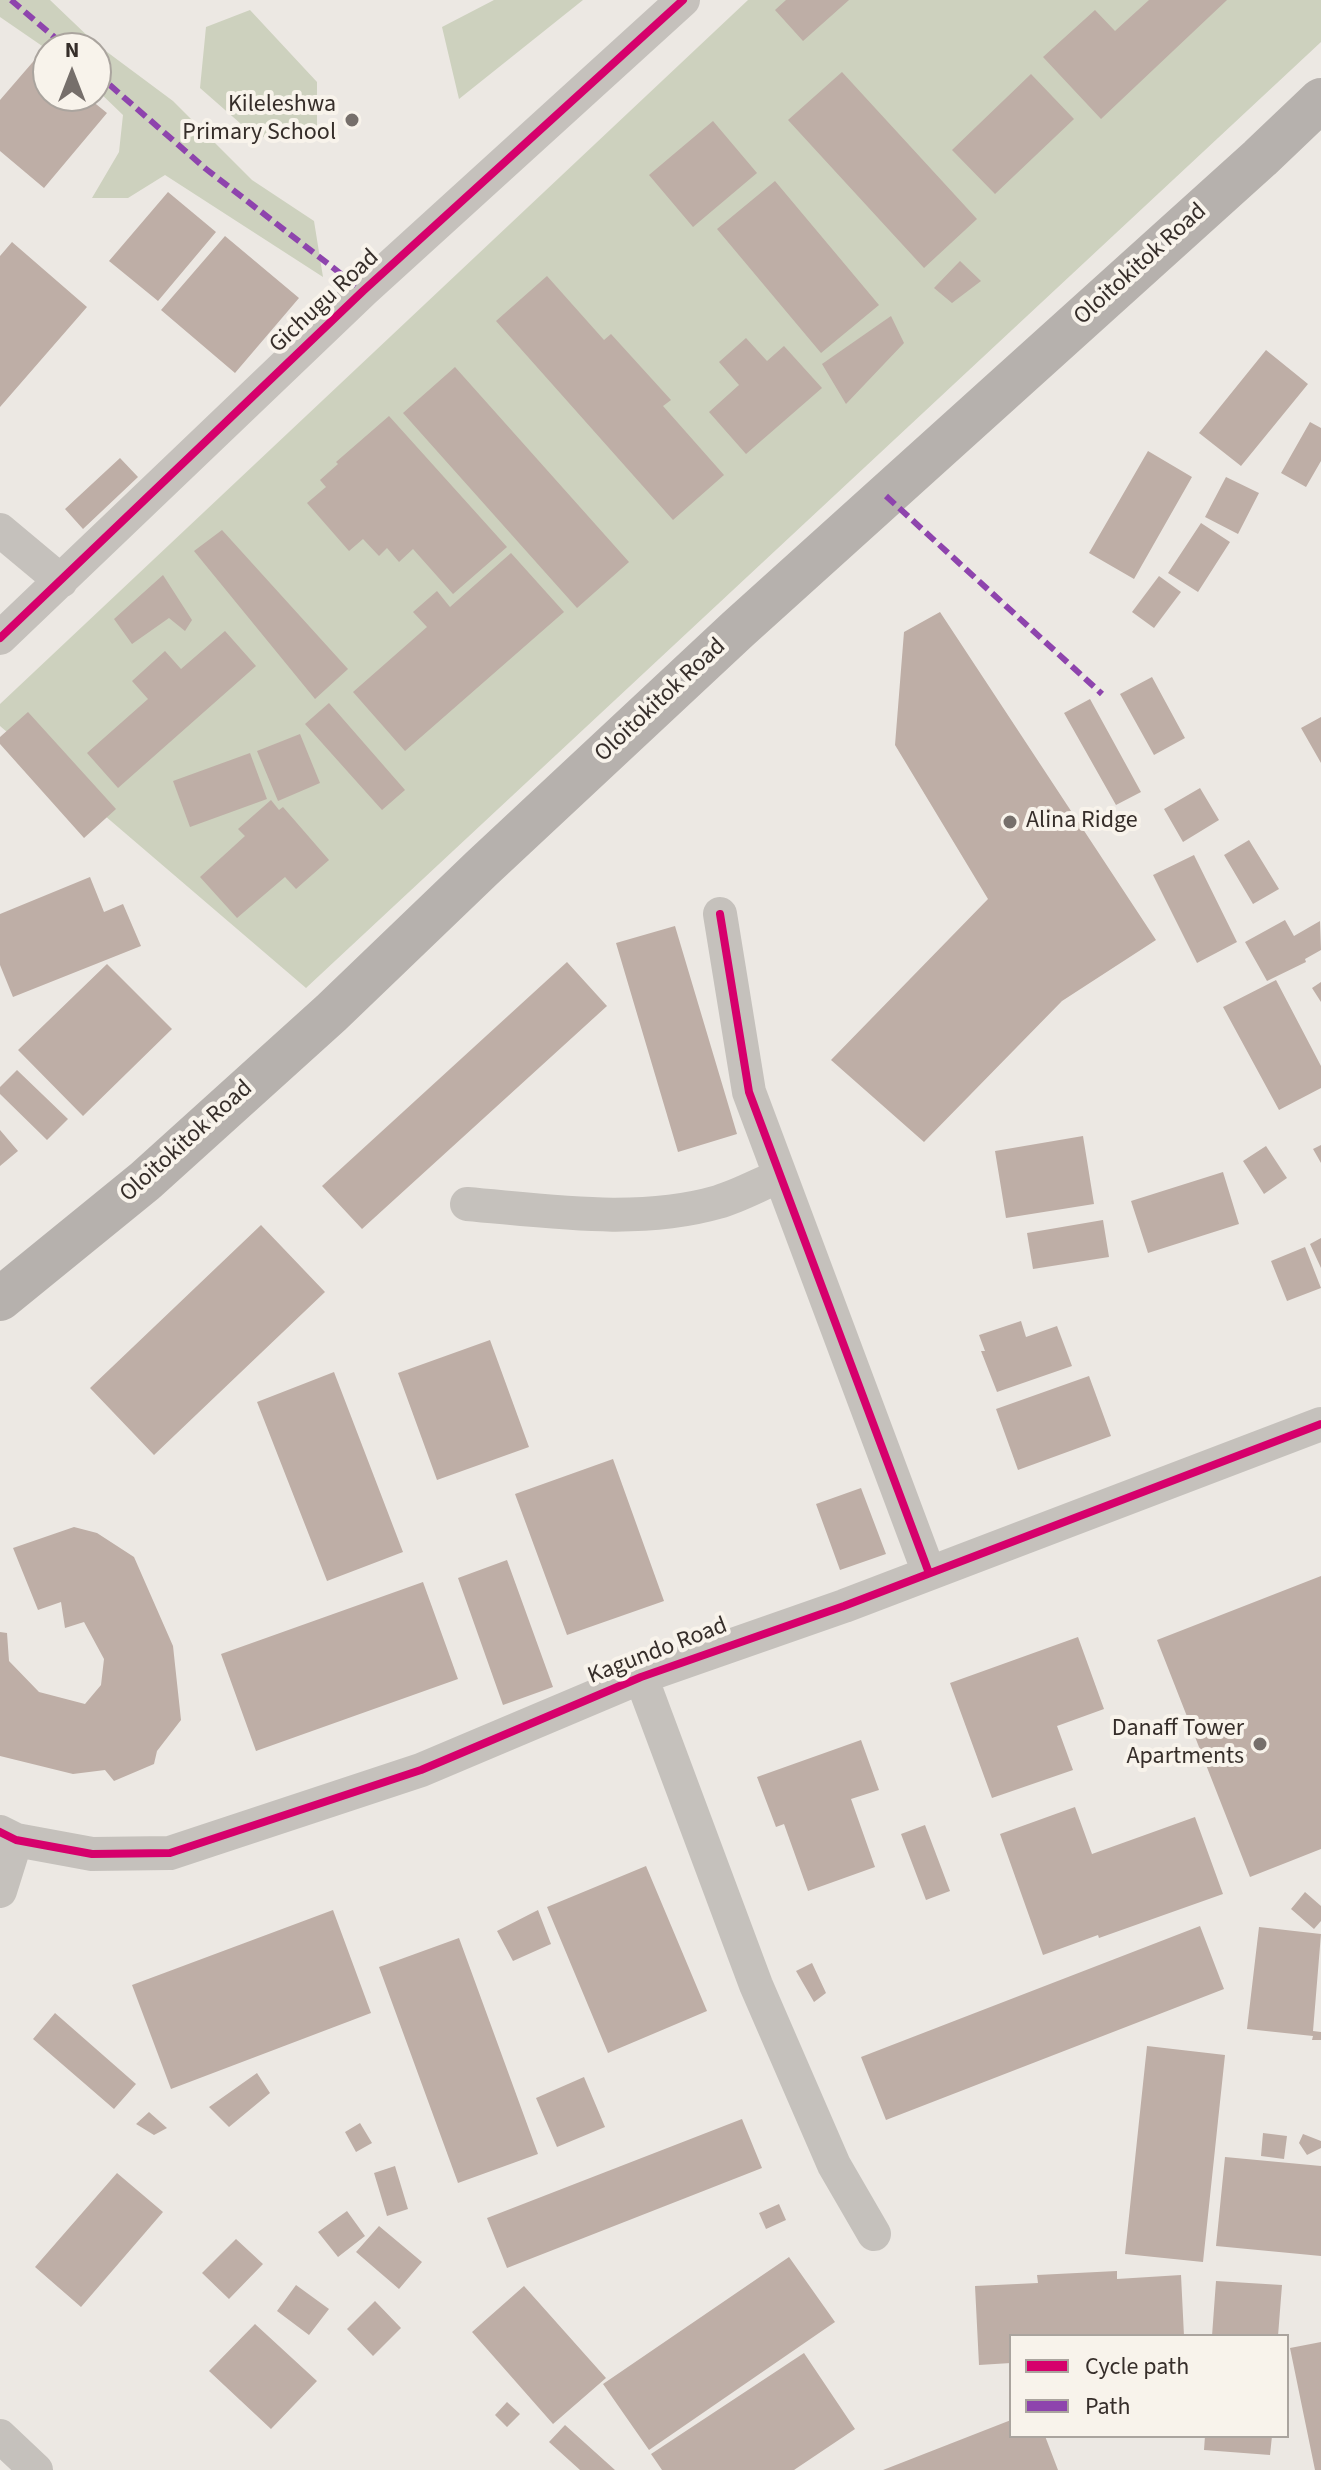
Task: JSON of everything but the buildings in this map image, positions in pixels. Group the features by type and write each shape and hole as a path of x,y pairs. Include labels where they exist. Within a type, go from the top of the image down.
{"main road":[{"name":"Oloitokitok Road","path":"0,1299 145,1181 331,1013 726,640 1321,100"}],"street":[{"name":"Gichugu Road","path":"0,638 363,291 683,0"},
{"path":"0,530 61,581"},
{"path":"720,914 749,1092 929,1573"},
{"path":"467,1204 554,1212 648,1214 718,1202 780,1176"},
{"name":"Kagundo Road","path":"8,1836 92,1854 170,1853 421,1770 641,1677 844,1606 1321,1424"},
{"path":"641,1677 756,1985 834,2165 874,2234"},
{"path":"0,1891 8,1836"},
{"path":"0,2436 36,2470"}],"green space":[{"path":"0,0 50,0 83,32 32,32 32,39 0,17"},
{"path":"494,0 583,0 459,99 442,27"},
{"path":"748,0 1321,0 1321,42 306,988 0,726 0,704"},
{"path":"250,10 317,82 317,129 257,138 200,88 206,27"},
{"path":"112,56 173,101 252,180 314,221 323,277 165,175 128,198 92,198 119,152 123,115 112,104"}],"marked path":[{"path":"11,0 48,32"},
{"path":"112,87 206,169 363,291"},
{"path":"886,496 1102,694"}],"cycle path":[{"path":"0,638 363,291 683,0"},
{"path":"720,914 749,1092 929,1573"},
{"path":"0,1832 16,1840 92,1854 170,1853 421,1770 641,1677 844,1606 1321,1424"}],"place":[{"name":"Kileleshwa Primary School","path":"352,120"},
{"name":"Alina Ridge","path":"1010,822"},
{"name":"Danaff Tower Apartments","path":"1260,1744"}]}
